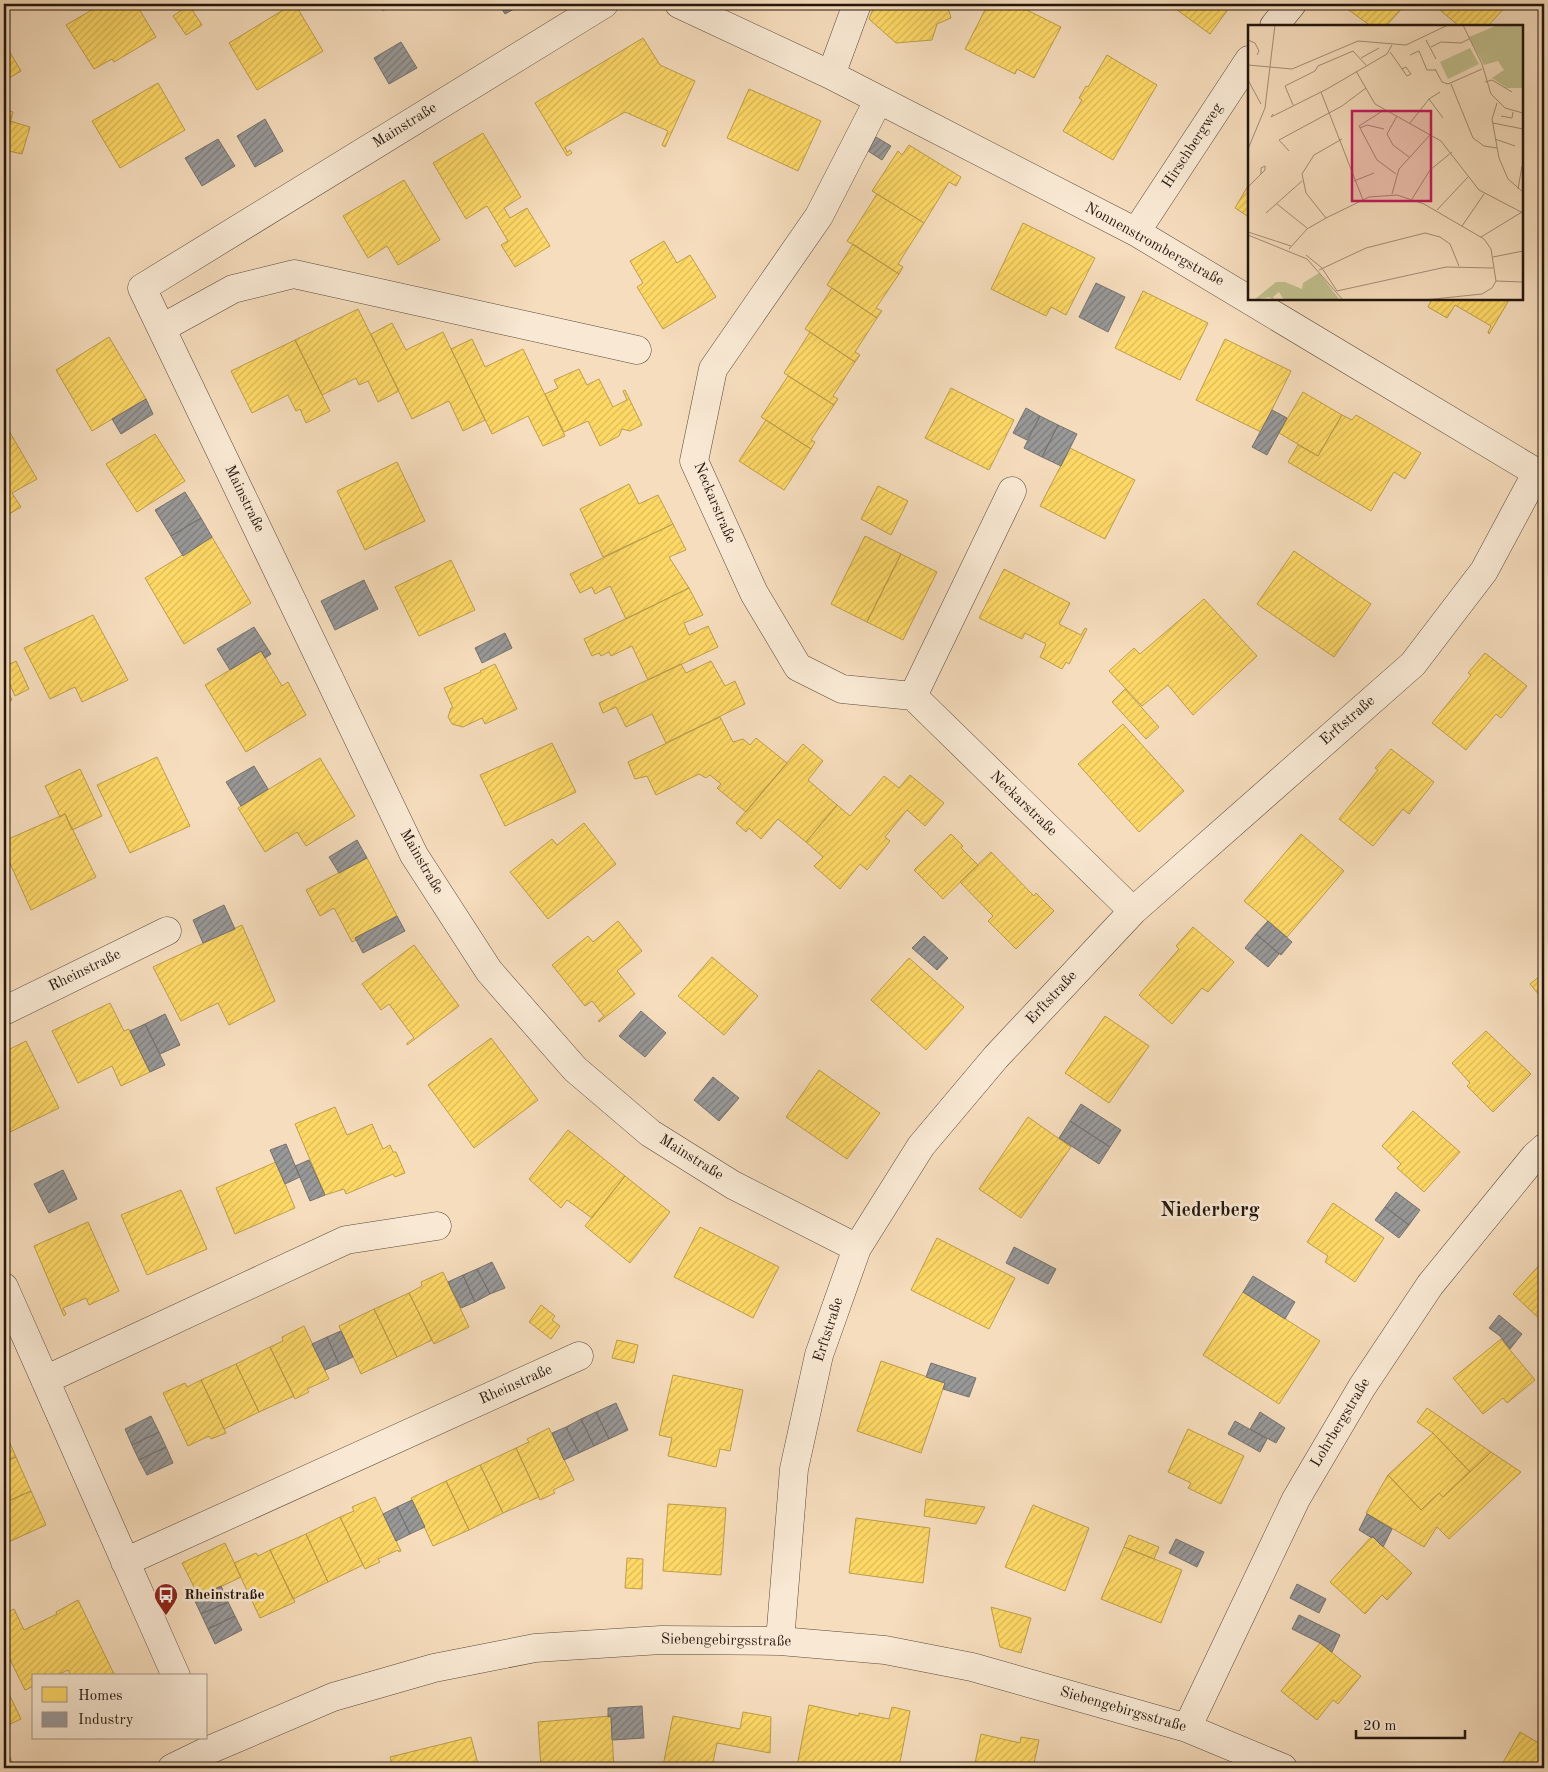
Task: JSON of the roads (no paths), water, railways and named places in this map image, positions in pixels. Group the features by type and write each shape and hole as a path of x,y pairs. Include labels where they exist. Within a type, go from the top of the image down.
{"street":[{"name":"Mainstraße","path":"604,4 142,288 414,855 489,971 575,1069 650,1133 733,1185 857,1248"},
{"name":"Nonnenstrombergstraße","path":"679,4 831,75 878,101 1136,232 1248,299"},
{"path":"831,75 856,4"},
{"path":"1275,25 1292,4"},
{"name":"Hirschbergweg","path":"1136,232 1248,62"},
{"name":"Neckarstraße","path":"878,101 819,216 714,369 694,462 754,593 798,667 842,690 913,696 1133,912"},
{"path":"162,328 233,289 294,274 637,350"},
{"name":"Nonnenstrombergstraße","path":"1250,300 1541,474"},
{"name":"Erftstraße","path":"780,1641 794,1469 820,1355 857,1248 921,1146 996,1057 1133,912 1413,664 1484,571 1541,474"},
{"path":"913,696 1012,491"},
{"name":"Rheinstraße","path":"4,1011 167,931"},
{"name":"Lohrbergstraße","path":"1187,1728 1296,1499 1362,1387 1430,1285 1535,1156 1544,1148"},
{"path":"45,1380 346,1240 437,1226"},
{"path":"4,1287 175,1674"},
{"name":"Rheinstraße","path":"125,1562 579,1356"},
{"name":"Siebengebirgsstraße","path":"172,1768 207,1744 333,1697 434,1668 526,1650 661,1640 780,1641 885,1650 972,1667 1187,1728 1283,1768"}],"place":[{"name":"Rheinstraße","path":"166,1616"}],"district":[{"name":"Niederberg","path":"1210,1211"}]}
